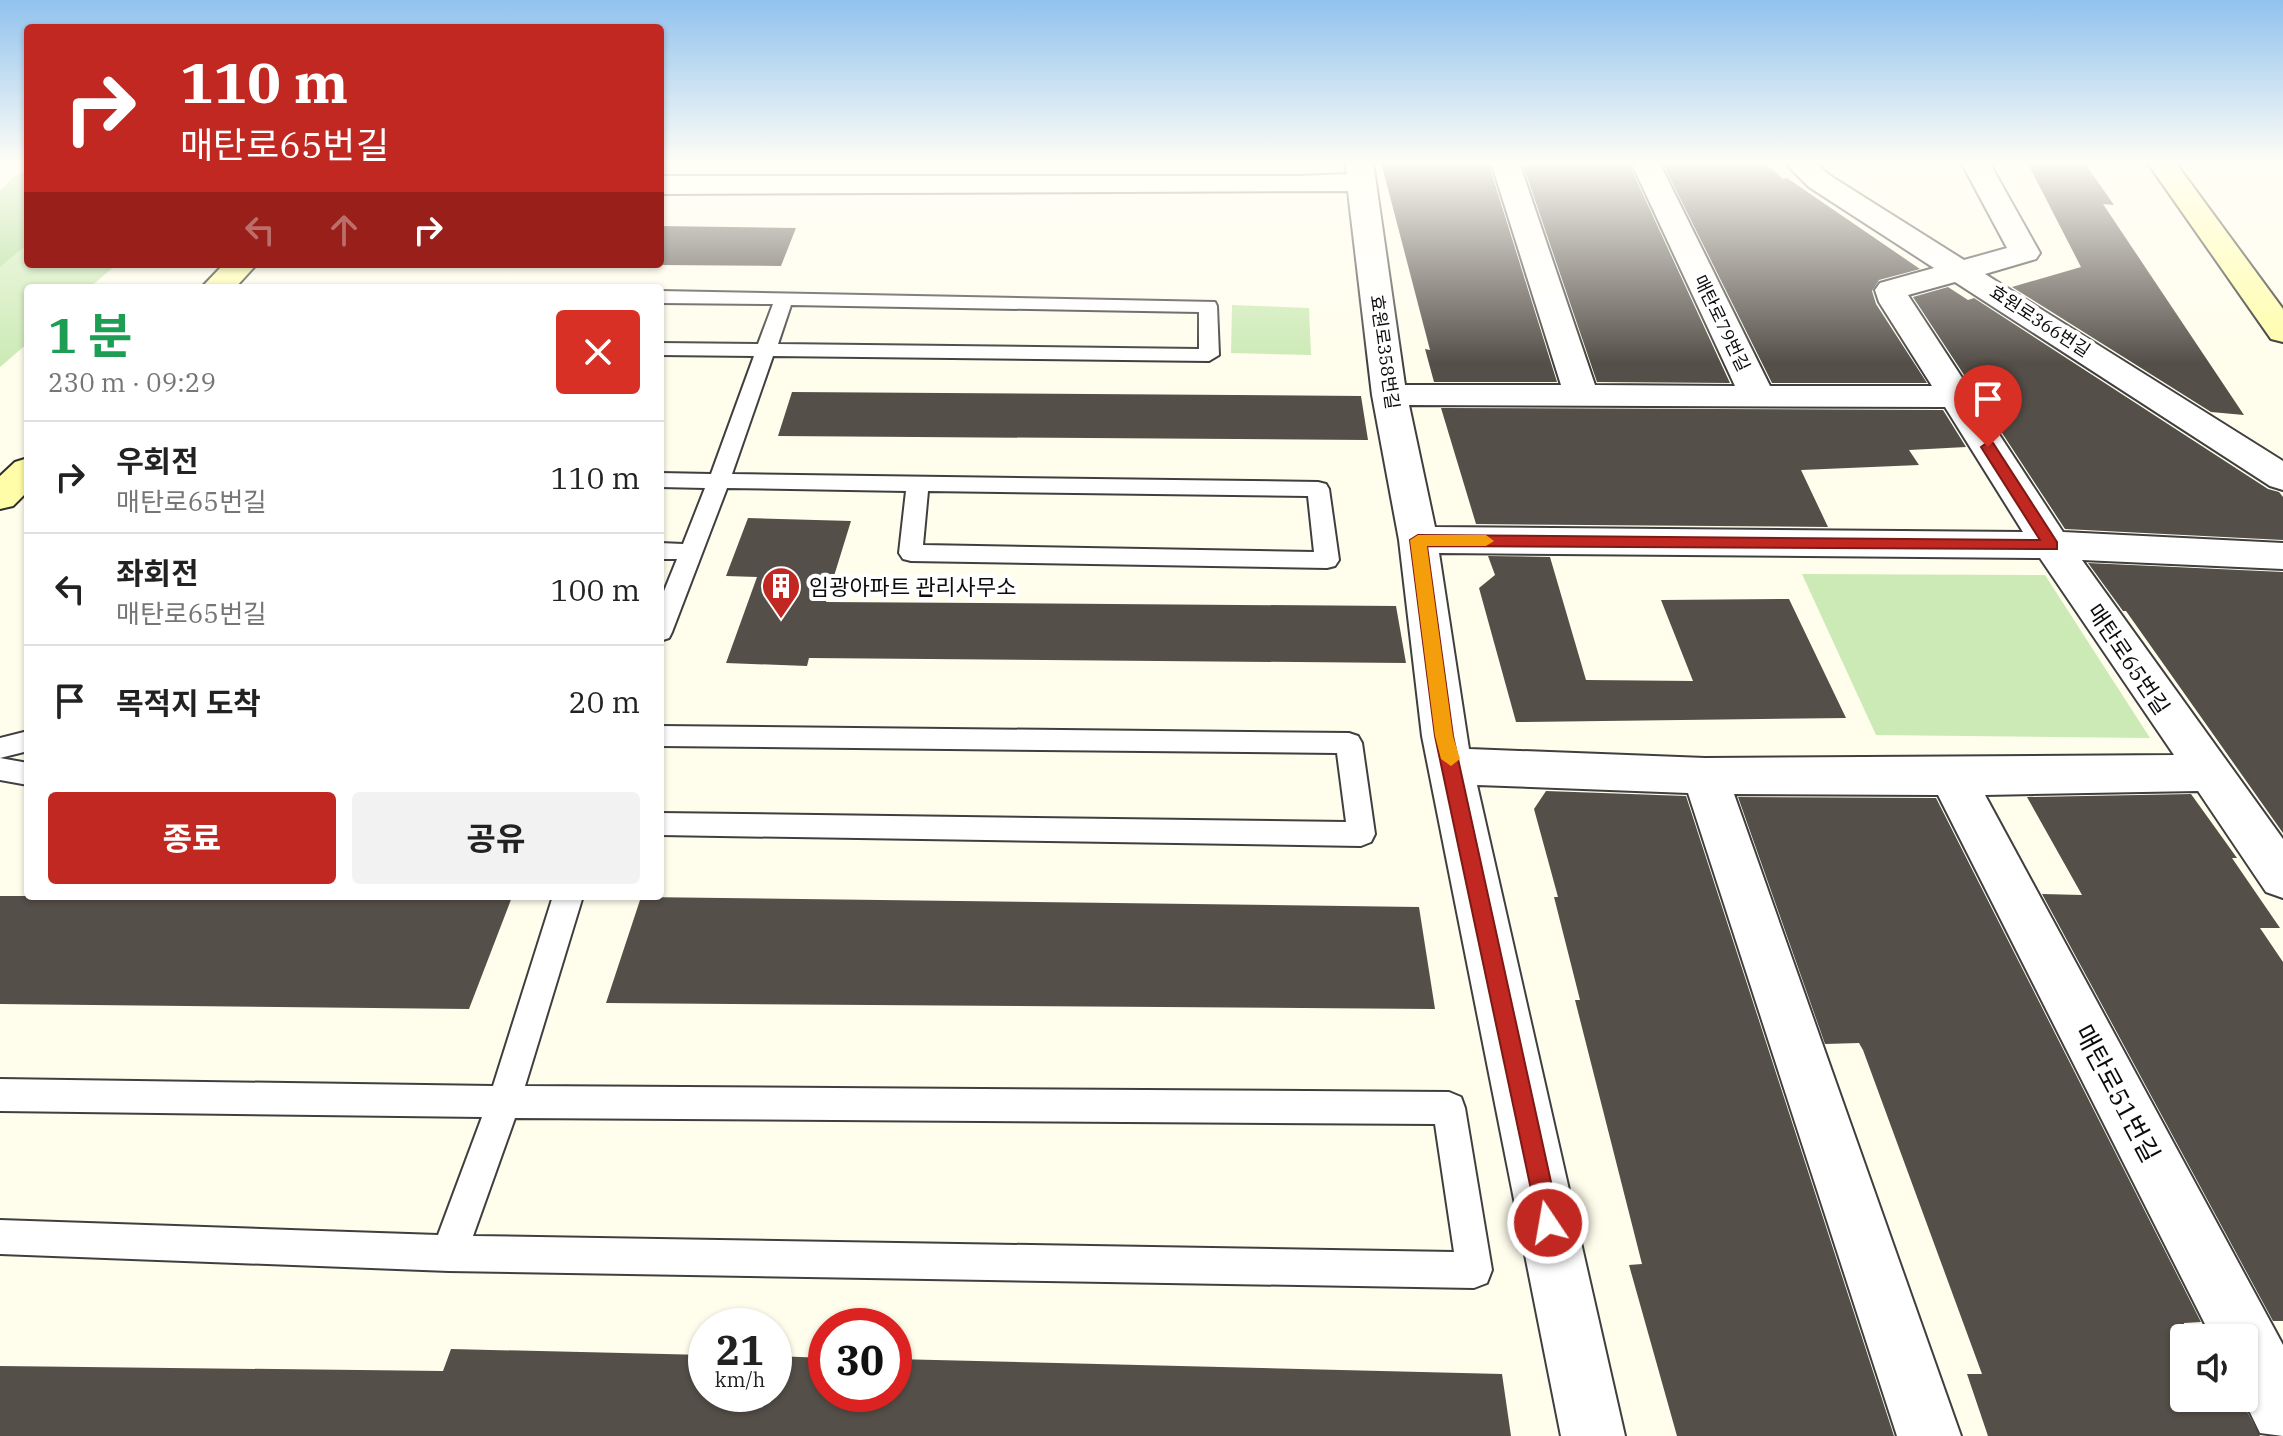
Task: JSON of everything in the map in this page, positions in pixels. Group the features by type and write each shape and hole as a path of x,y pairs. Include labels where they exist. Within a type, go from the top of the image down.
{"street":[{"name":"효원로358번길","path":"1368,229 1389,395 1418,540 1444,736 1453,766 1593,1436"},
{"path":"1527,229 1582,397"},
{"name":"매탄로79번길","path":"1677,229 1758,397"},
{"name":"효원로366번길","path":"1896,229 2283,478"},
{"path":"1963,271 2025,253 2012,229"},
{"path":"2209,229 2283,332"},
{"path":"221,284 238,268"},
{"name":"매탄로65번길","path":"1963,271 1891,290 1895,302 2051,545 2207,773 2283,877"},
{"path":"1389,395 1956,397"},
{"path":"0,497 24,474"},
{"path":"1418,540 2051,545 2283,556"},
{"path":"1453,766 1705,776 1952,777 2207,773"},
{"path":"1705,776 1929,1436"},
{"name":"매탄로51번길","path":"1952,777 2283,1410"}],"lane":[{"path":"664,297 1208,306 1209,355 664,349"},
{"path":"664,622 719,481 784,299"},
{"path":"664,480 1318,489 1327,560 911,553 918,484"},
{"path":"664,551 692,552"},
{"path":"664,736 1349,743 1361,834 664,824"},
{"path":"0,748 24,742"},
{"path":"0,769 24,773"},
{"path":"449,1253 504,1102 567,900"},
{"path":"0,1095 504,1102 1449,1108 1474,1270 449,1253 0,1237"}],"green space":[{"path":"0,229 24,229 24,247 0,267"},
{"path":"24,247 24,268 112,268 94,284 24,284 24,346 0,367 0,267"},
{"path":"1232,305 1309,308 1311,355 1231,353"},
{"path":"1802,574 2045,575 2150,738 1876,735"}],"building":[{"path":"664,229 796,229 781,266 664,265"},
{"path":"1398,229 1509,229 1557,382 1434,382 1425,349 1430,350"},
{"path":"1545,229 1659,229 1730,383 1597,382"},
{"path":"1695,229 1862,229 1920,269 1879,280 1872,291 1876,304 1927,383 1772,383"},
{"path":"2061,229 2120,229 2244,415 2211,412 2012,287 2081,267"},
{"path":"1948,287 1968,300 1974,298 2268,489 2279,492 2283,497 2283,540 2065,529 1913,297"},
{"path":"792,392 1361,396 1368,440 778,436"},
{"path":"1441,408 1943,410 1966,447 1909,450 1919,465 1801,470 1828,527 1476,524"},
{"path":"748,518 851,521 826,602 1396,606 1406,663 809,658 807,666 726,663 757,577 726,576"},
{"path":"1488,556 1550,557 1586,680 1693,681 1661,600 1789,599 1846,718 1516,722 1479,588 1495,575"},
{"path":"2088,563 2283,572 2283,833 2126,611"},
{"path":"1546,791 1686,796 1894,1436 1677,1436 1629,1265 1642,1264 1575,1000 1580,1000 1554,897 1558,897 1534,809"},
{"path":"2191,794 2237,858 2232,858 2280,928 2260,928 2283,962 2283,1321 2273,1321 2042,894 2082,895 2027,797"},
{"path":"1738,797 1936,798 2201,1322 2170,1324 2170,1412 2247,1412 2260,1436 1988,1436 1967,1374 1982,1374 1863,1050 1859,1043 1825,1044"},
{"path":"0,896 24,896 24,900 511,900 469,1009 0,1004"},
{"path":"664,897 1419,907 1435,1009 606,1003 640,900 664,900"},
{"path":"451,1349 688,1355 688,1412 792,1412 792,1357 808,1357 808,1412 912,1412 912,1359 1502,1374 1511,1436 0,1436 0,1366 443,1371"}],"slow traffic":[{"path":"1451,759 1444,736 1418,540 1486,541"}],"place":[{"name":"임광아파트 관리사무소","path":"781,620"}],"route":[{"path":"1548,1223 1453,766 1444,736 1418,540 2051,545 1988,447"}]}
